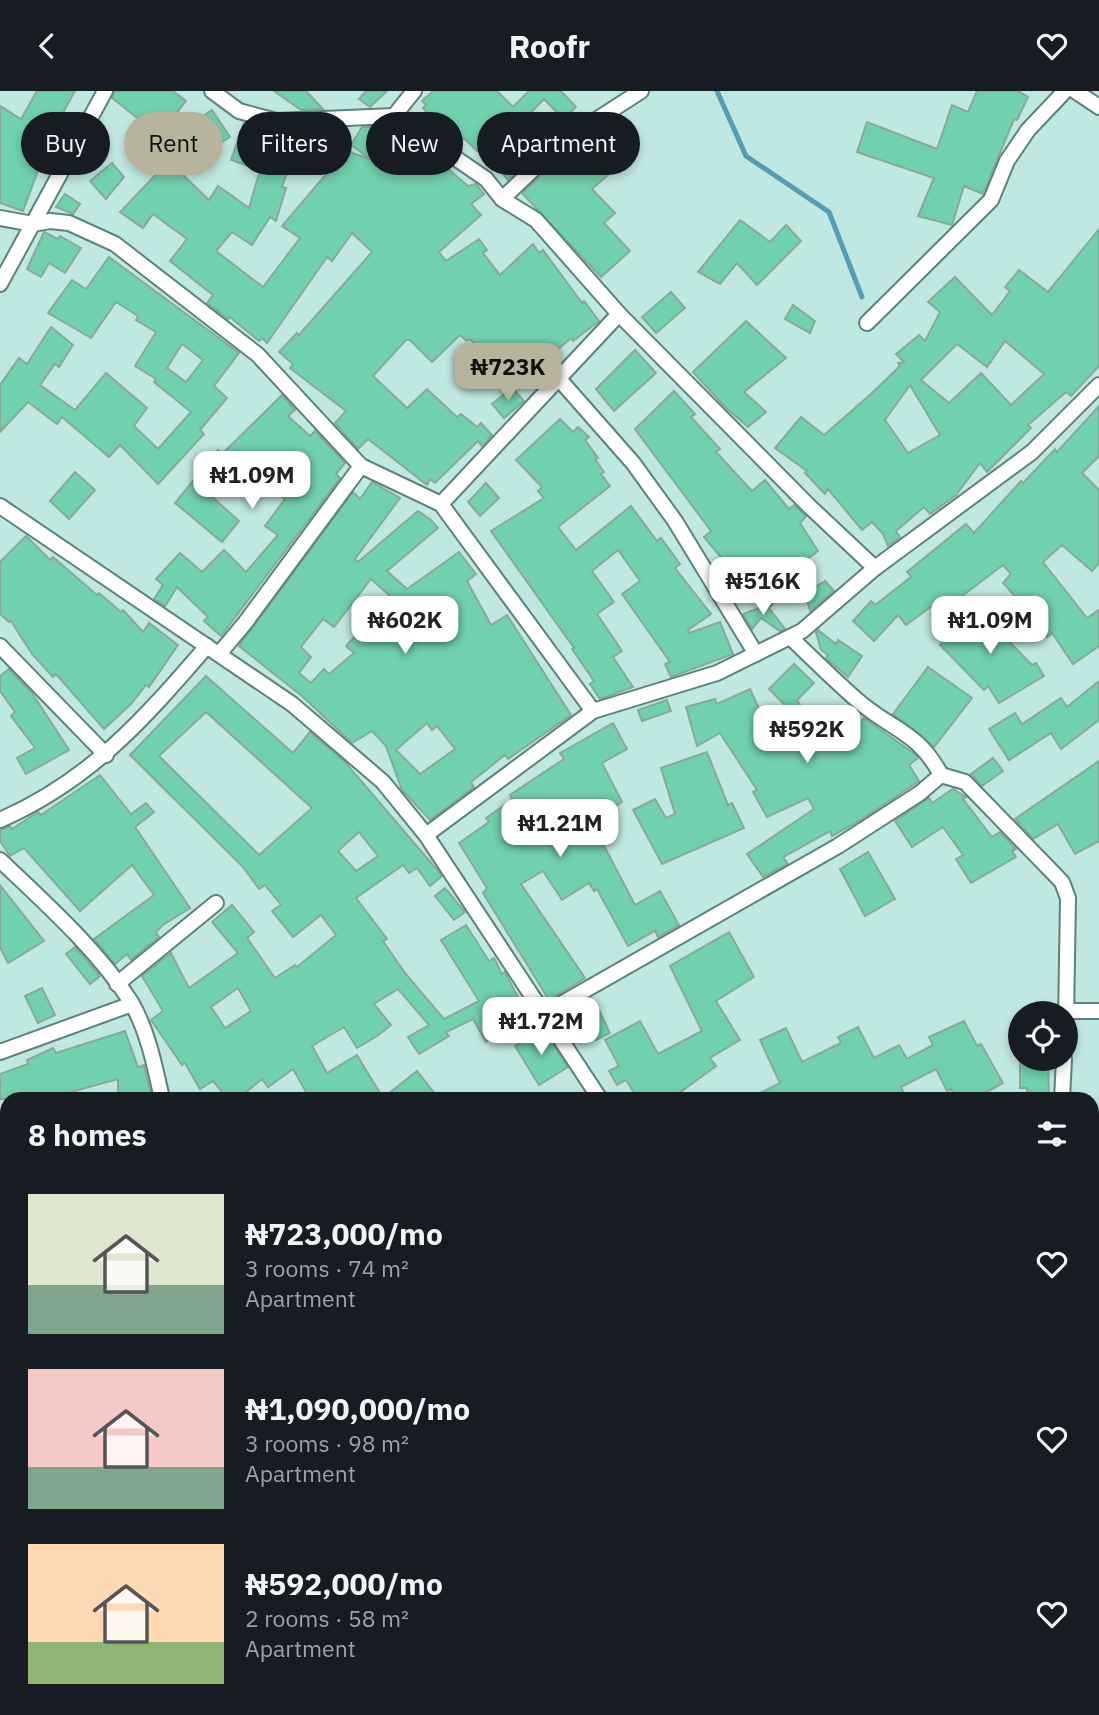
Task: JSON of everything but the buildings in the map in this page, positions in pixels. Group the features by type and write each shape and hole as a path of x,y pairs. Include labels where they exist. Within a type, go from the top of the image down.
{"street":[{"path":"212,91 239,111 275,121 366,117"},
{"path":"397,112 414,91"},
{"path":"502,199 562,142 641,91"},
{"path":"867,323 991,200 1007,161 1028,130 1065,91"},
{"path":"1075,91 1099,107"},
{"path":"0,284 102,92"},
{"path":"463,163 486,179 502,199 536,219 619,314 809,506 875,568"},
{"path":"0,218 33,224 50,221 69,223 115,244 258,355 361,466 440,505 593,711"},
{"path":"440,505 619,314"},
{"path":"560,380 633,463 668,511 756,654"},
{"path":"426,835 593,711 682,685 790,637 833,608 875,568 1032,453 1099,386"},
{"path":"0,820 26,809 106,755 213,650 246,623 361,466"},
{"path":"0,506 292,704 383,782 426,835 596,1092"},
{"path":"790,637 860,703 925,748 941,775 965,782 1062,882 1068,898 1066,1001"},
{"path":"0,646 106,755"},
{"path":"545,1013 838,846 920,793 941,775"},
{"path":"0,860 71,930 132,1004 151,1052 160,1092"},
{"path":"117,984 216,903"},
{"path":"0,1052 132,1004"},
{"path":"1078,1014 1099,1011"},
{"path":"1062,1092 1063,1071"}],"waterway":[{"path":"717,91 746,156 829,212 862,297"}]}
